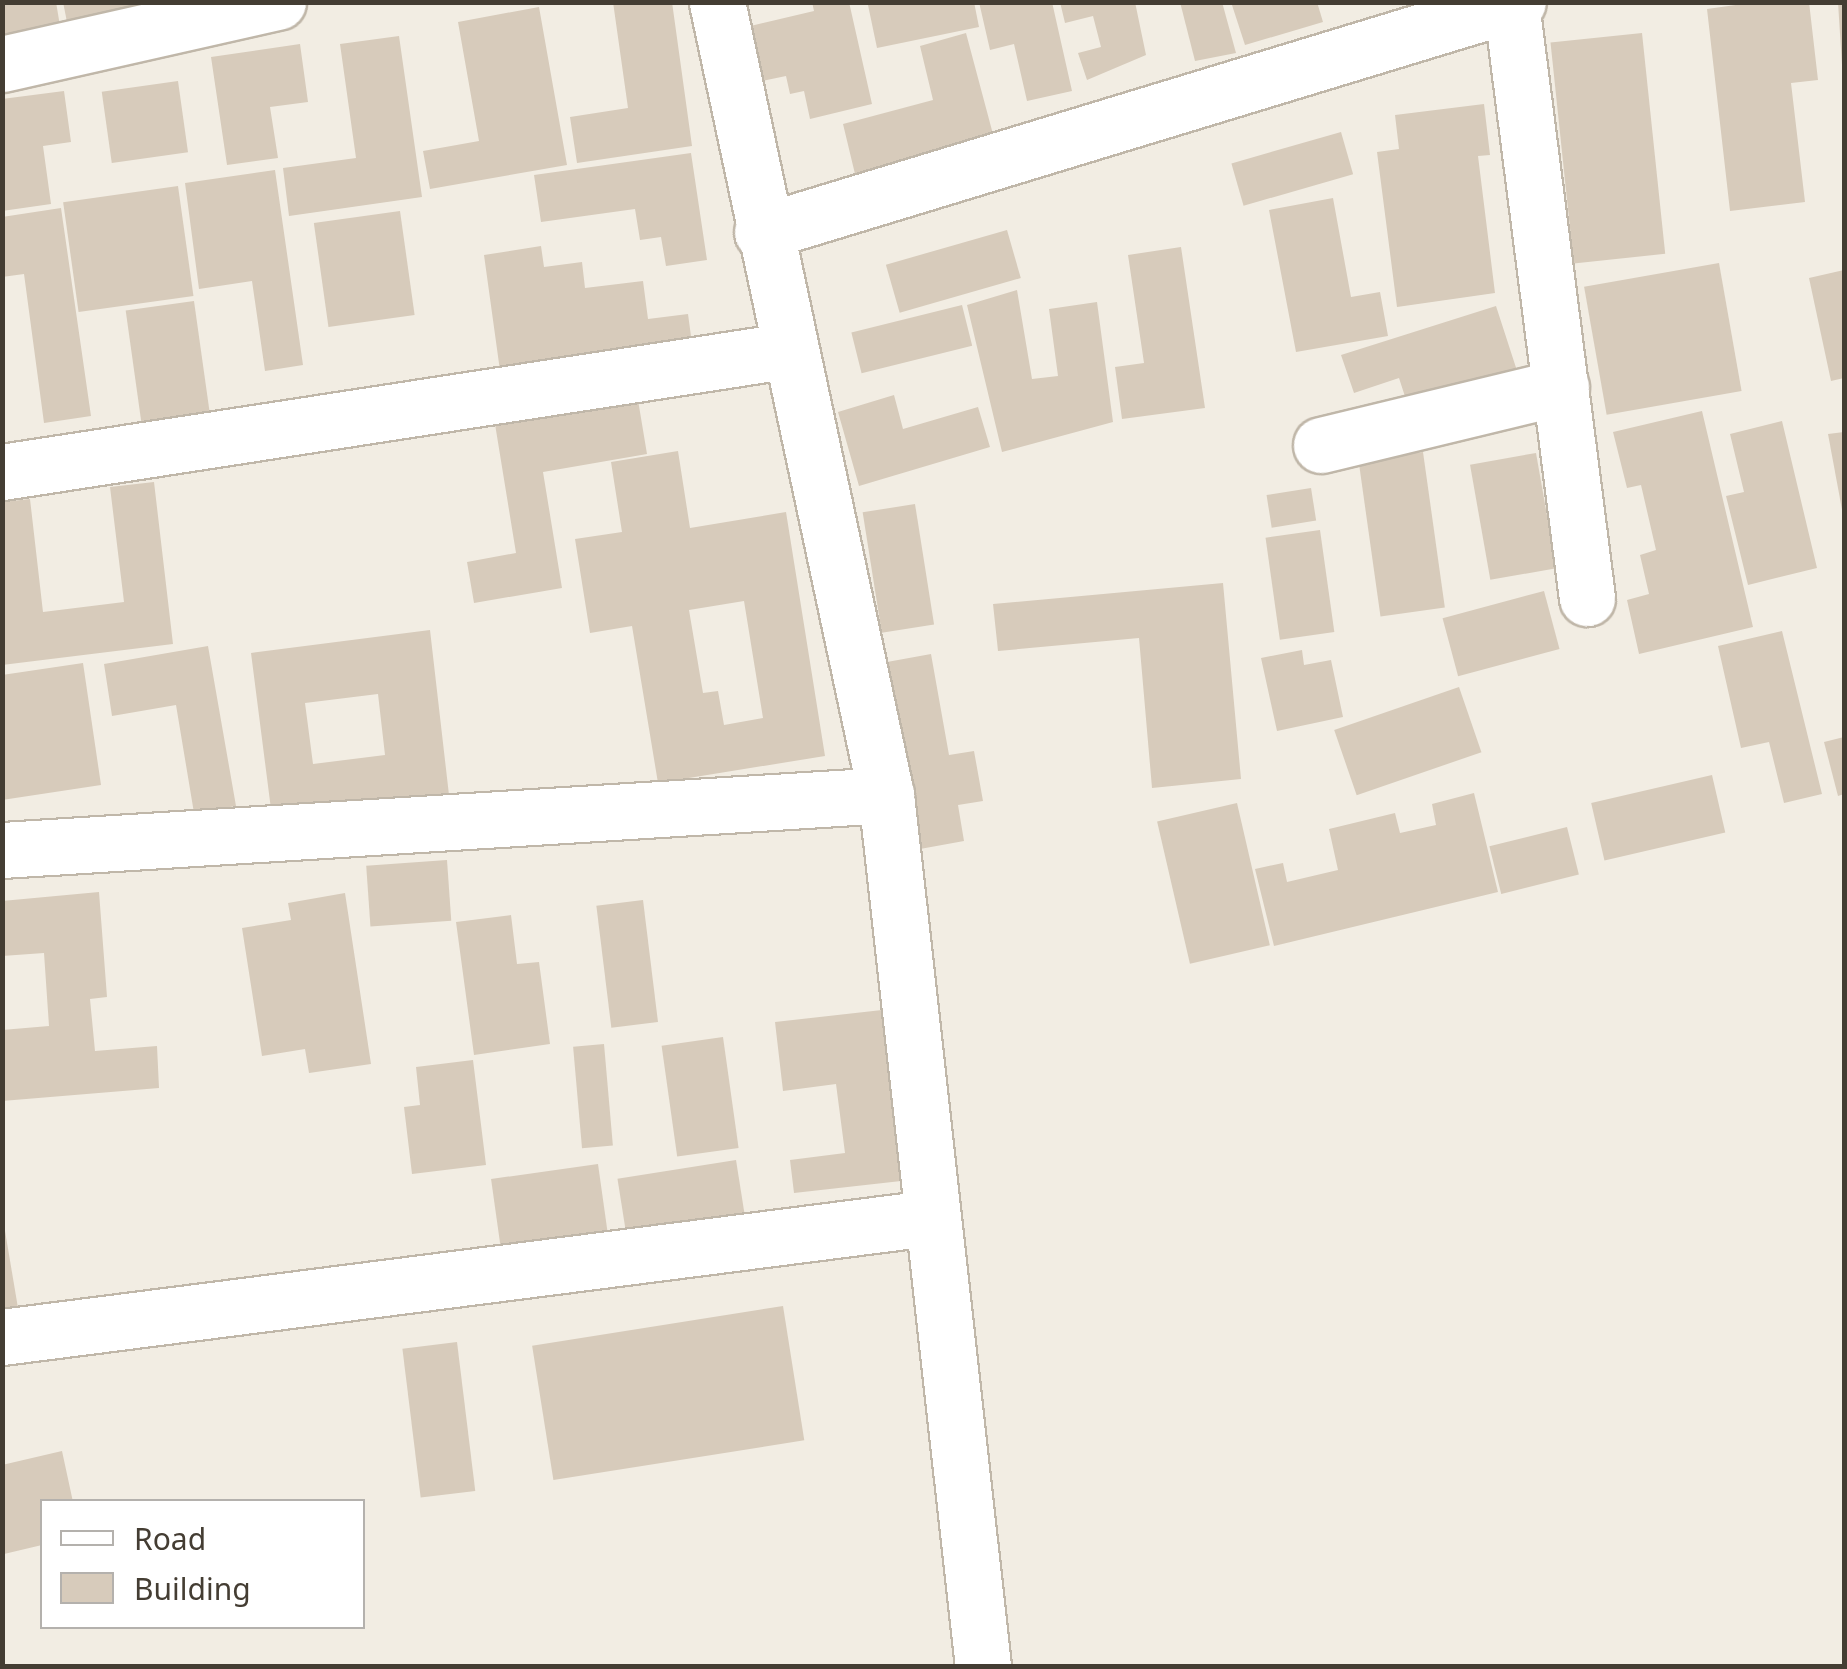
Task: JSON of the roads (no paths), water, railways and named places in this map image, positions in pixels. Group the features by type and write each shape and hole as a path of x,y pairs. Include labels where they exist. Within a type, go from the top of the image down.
{"street":[{"path":"2,64 278,2"},
{"path":"717,2 762,232 886,795 929,1218 983,1666"},
{"path":"762,232 1515,4 1587,598"},
{"path":"2,472 791,350"},
{"path":"1321,445 1560,387"},
{"path":"2,850 886,795"},
{"path":"2,1337 929,1218"}]}
